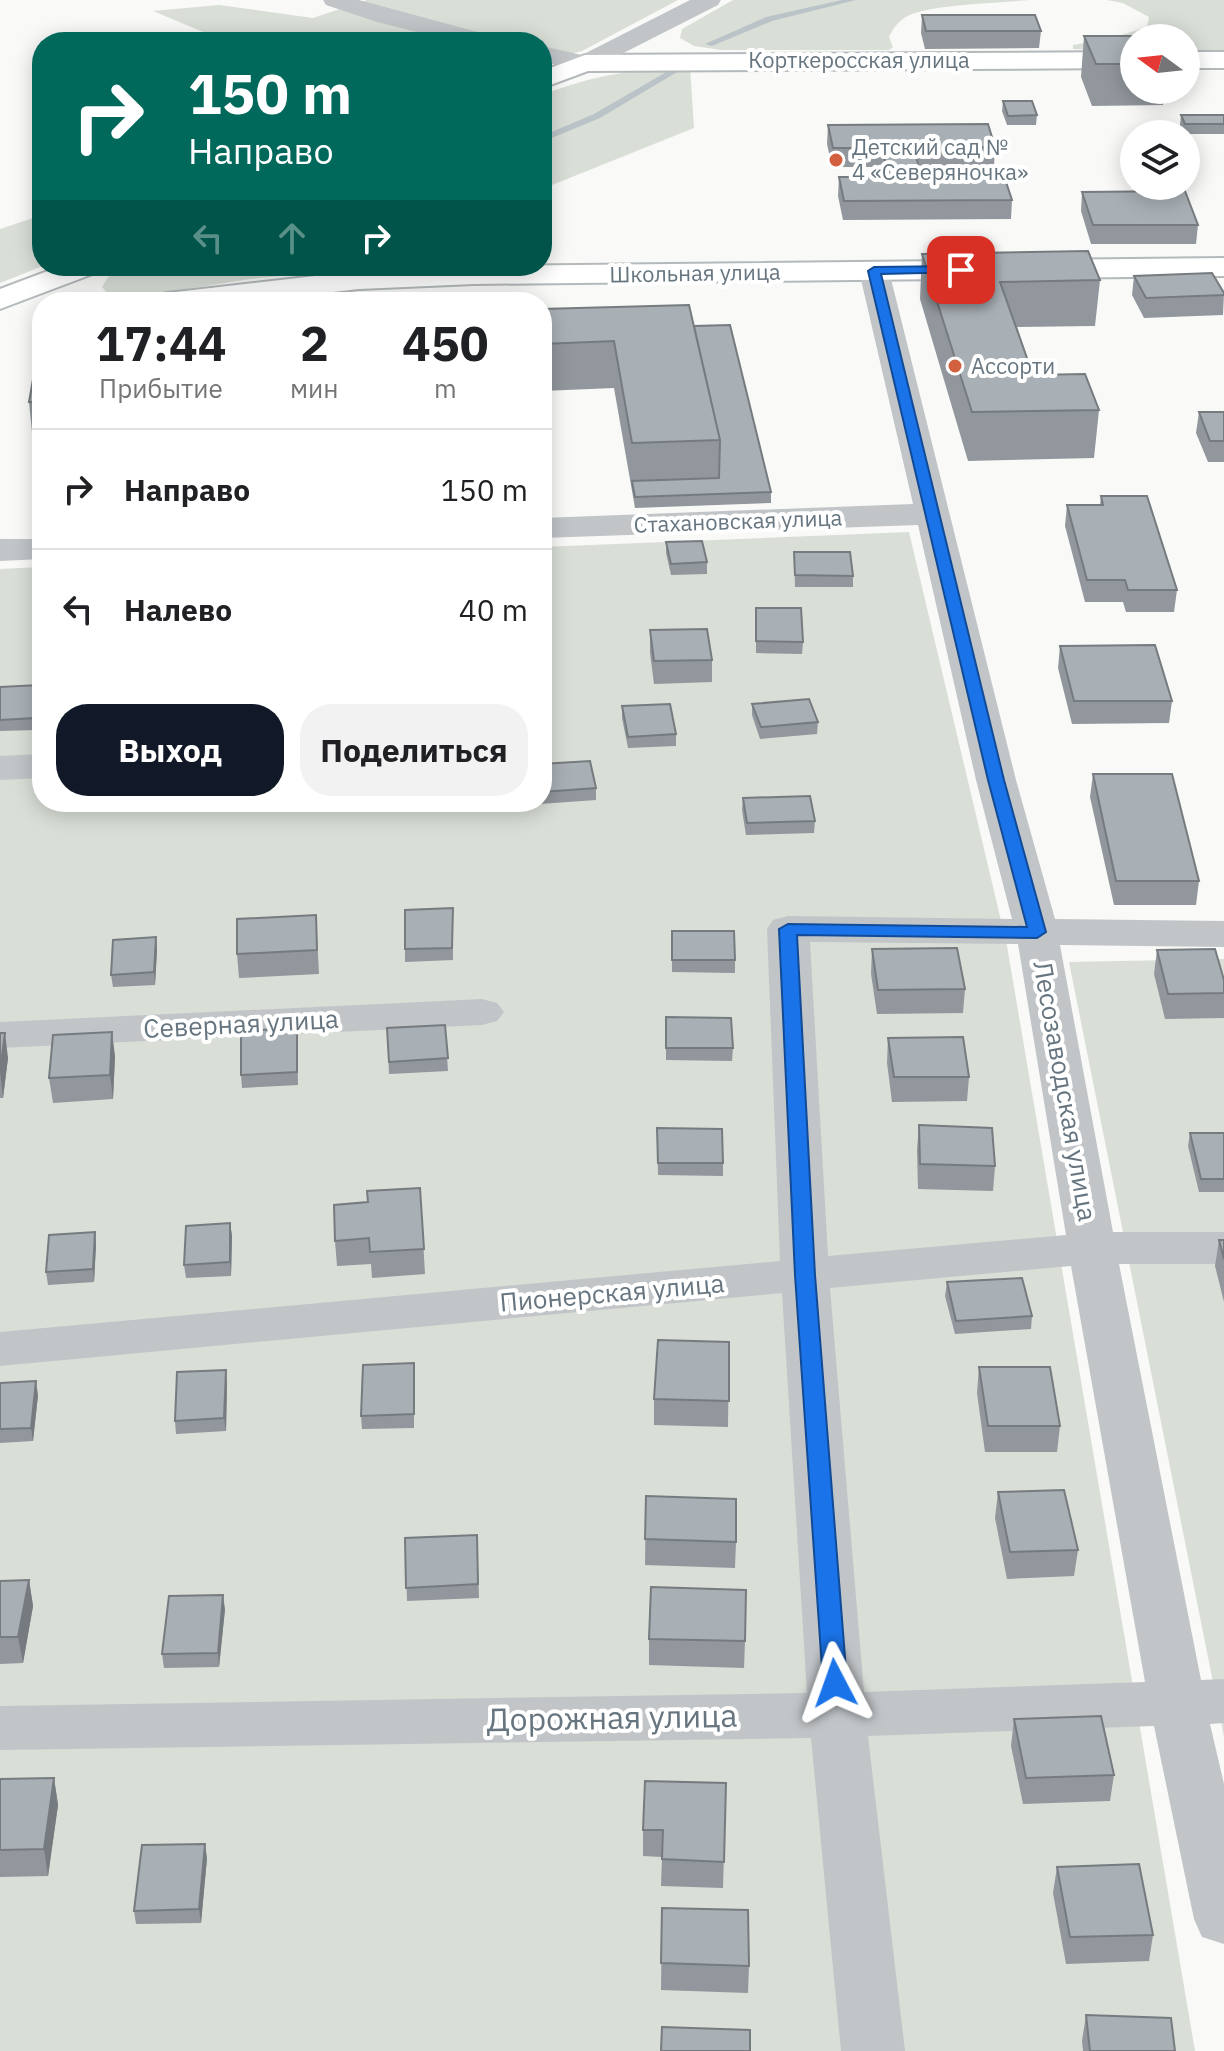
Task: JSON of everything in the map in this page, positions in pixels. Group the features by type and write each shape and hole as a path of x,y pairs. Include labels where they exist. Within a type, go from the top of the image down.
{"main road":[{"name":"Корткеросская улица","path":"585,63 1120,60"},
{"path":"1200,60 1224,60"},
{"path":"552,76 585,63"},
{"name":"Школьная улица","path":"552,274 1224,267"},
{"path":"0,300 62,276"},
{"name":"Школьная улица","path":"254,292 359,280 451,276"}],"street":[{"path":"335,0 447,32"},
{"path":"552,56 585,63 709,0"},
{"name":"Лесозаводская улица","path":"874,271 996,780 1037,932 1092,1248 1201,1701 1224,1919"},
{"name":"Стахановская улица","path":"552,528 933,514"},
{"path":"0,550 32,549"},
{"path":"0,768 32,766"},
{"path":"873,2051 837,1715 805,1275 788,929 1224,934"},
{"name":"Северная улица","path":"0,1035 482,1012"},
{"name":"Пионерская улица","path":"0,1349 1092,1248 1224,1248"},
{"name":"Дорожная улица","path":"0,1728 837,1715 1201,1701"}],"shaded area":[{"path":"367,0 678,0 582,51 552,58 552,32 203,32 153,11 219,5 313,18"},
{"path":"733,0 1029,0 945,7 914,13 894,29 889,37 893,47 889,50 721,50 694,46 680,38 682,29"},
{"path":"1107,0 1224,0 1224,51 1200,51 1200,24 1148,24 1149,17 1123,3"},
{"path":"1120,35 1120,51 1073,49 1073,45"},
{"path":"690,67 694,128 552,185 552,92 615,74"},
{"path":"32,218 32,270 0,283 0,229"},
{"path":"280,276 167,292 106,292 102,287 108,277"},
{"path":"909,532 1007,946 1195,2051 0,2051 0,569 32,567 32,812 552,812 552,547"},
{"path":"1224,959 1224,1737 1069,962"}],"building":[{"path":"922,15 1035,15 1041,31 926,31"},
{"path":"1084,36 1120,36 1120,64 1096,64"},
{"path":"1003,101 1032,101 1037,115 1008,116"},
{"path":"1181,115 1224,115 1224,124 1183,120"},
{"path":"988,124 995,147 914,148 921,176 1004,176 1012,200 844,201 839,177 889,177 882,148 833,148 828,125"},
{"path":"1082,192 1120,192 1120,200 1188,200 1198,225 1093,225"},
{"path":"1088,251 1100,280 1000,282 1033,375 1085,374 1099,410 972,412 922,254"},
{"path":"1212,273 1224,295 1146,298 1134,276"},
{"path":"689,305 720,440 632,443 614,341 552,344 552,309"},
{"path":"730,325 771,492 635,497 632,481 719,478 720,440 694,326"},
{"path":"1199,412 1224,412 1224,441 1210,441"},
{"path":"1101,496 1147,496 1177,590 1128,590 1125,580 1087,580 1067,505 1103,505"},
{"path":"702,541 707,562 671,564 666,542"},
{"path":"794,552 850,552 853,576 795,575"},
{"path":"756,608 801,608 803,642 756,641"},
{"path":"707,629 712,660 654,661 650,630"},
{"path":"1155,645 1172,701 1074,701 1060,646"},
{"path":"32,685 32,718 0,720 0,687"},
{"path":"809,699 818,722 761,727 752,704"},
{"path":"670,704 676,734 628,737 622,706"},
{"path":"590,761 596,788 552,791 552,763"},
{"path":"1093,774 1172,774 1199,881 1116,881"},
{"path":"810,796 815,821 747,823 743,798"},
{"path":"453,908 452,948 405,949 405,910"},
{"path":"316,915 317,950 237,954 237,919"},
{"path":"672,931 734,931 735,960 672,960"},
{"path":"156,937 154,972 111,975 113,940"},
{"path":"957,948 965,989 878,990 872,949"},
{"path":"1215,949 1224,980 1224,993 1168,994 1157,950"},
{"path":"666,1017 731,1018 733,1048 666,1048"},
{"path":"445,1025 448,1058 389,1062 387,1028"},
{"path":"297,1028 297,1072 241,1075 241,1031"},
{"path":"112,1032 110,1075 49,1078 53,1035"},
{"path":"0,1033 5,1033 0,1071"},
{"path":"963,1037 969,1077 894,1077 888,1038"},
{"path":"919,1125 992,1128 995,1166 920,1164"},
{"path":"657,1128 722,1129 723,1163 658,1163"},
{"path":"1190,1133 1224,1133 1224,1179 1201,1179"},
{"path":"420,1188 424,1249 370,1252 369,1238 335,1241 334,1205 368,1202 367,1191"},
{"path":"230,1223 230,1262 184,1265 186,1226"},
{"path":"95,1232 93,1269 46,1272 49,1235"},
{"path":"1219,1240 1224,1240 1224,1259"},
{"path":"1022,1278 1032,1316 956,1321 947,1282"},
{"path":"658,1340 729,1342 729,1401 654,1399"},
{"path":"414,1363 414,1414 361,1416 363,1365"},
{"path":"979,1367 1050,1367 1060,1426 988,1426"},
{"path":"226,1370 224,1418 175,1421 177,1372"},
{"path":"36,1381 31,1428 0,1429 0,1383"},
{"path":"1064,1490 1078,1550 1010,1552 998,1492"},
{"path":"646,1496 736,1499 736,1542 645,1539"},
{"path":"477,1535 478,1584 406,1588 405,1538"},
{"path":"29,1580 18,1637 0,1637 0,1581"},
{"path":"651,1587 746,1590 745,1641 649,1639"},
{"path":"223,1595 218,1653 162,1654 169,1596"},
{"path":"1101,1716 1114,1775 1026,1778 1014,1719"},
{"path":"54,1778 44,1849 0,1850 0,1779"},
{"path":"645,1781 726,1783 724,1862 662,1859 663,1830 643,1830"},
{"path":"205,1844 199,1909 134,1911 142,1845"},
{"path":"1139,1864 1153,1935 1070,1937 1057,1867"},
{"path":"662,1908 748,1910 749,1966 661,1963"},
{"path":"1086,2015 1171,2018 1175,2051 1090,2051"},
{"path":"662,2027 750,2030 750,2051 661,2051"}],"waterway":[{"path":"709,44 769,19 852,0"},
{"path":"552,135 597,116 690,62"}],"place":[{"name":"Детский сад № 4 «Северяночка»","path":"836,160"},
{"name":"Ассорти","path":"955,366"}],"route":[{"path":"835,1683 805,1275 788,929 1037,932 996,780 874,271 961,270"}]}
